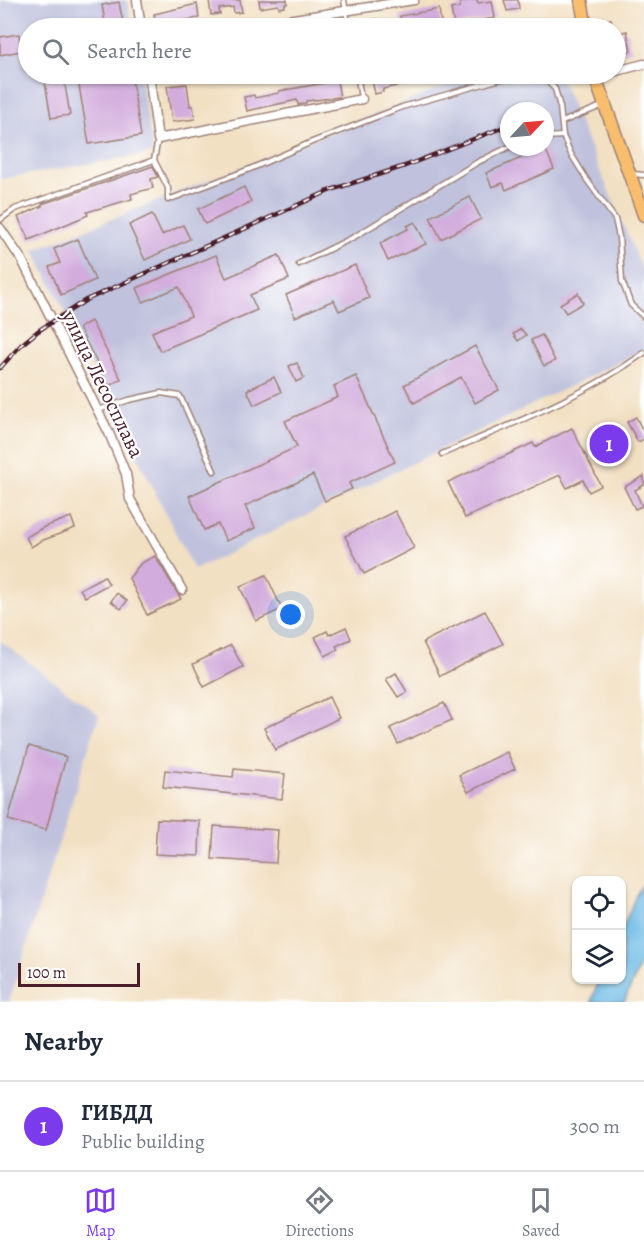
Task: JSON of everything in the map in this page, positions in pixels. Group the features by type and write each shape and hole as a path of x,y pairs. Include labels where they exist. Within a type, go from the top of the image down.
{"main road":[{"path":"581,0 584,18"},
{"path":"600,84 605,105 644,215"}],"street":[{"path":"137,0 140,18"},
{"path":"301,18 414,0"},
{"path":"626,68 644,64"},
{"path":"150,84 158,139 362,99"},
{"name":"улица Лесосплава","path":"0,228 22,260 97,410 126,474 130,499 182,590"}],"lane":[{"path":"344,0 347,18"},
{"path":"359,84 362,99"},
{"path":"158,139 154,160 168,188 168,200 250,169 402,106 483,84"},
{"path":"550,84 555,89 563,136 587,180 615,219 619,237 622,281 631,305 644,317"},
{"path":"562,122 605,105"},
{"path":"554,136 563,136"},
{"path":"299,264 354,237 478,162 500,151"},
{"path":"0,220 15,209 154,160"},
{"path":"630,174 644,175"},
{"path":"442,453 553,406 623,368 644,353"},
{"path":"97,410 161,393 180,396 214,471"}],"shaded area":[{"path":"0,0 127,0 130,18 18,18 18,84 142,84 153,153 0,179"},
{"path":"451,84 563,84 644,273 644,350 194,570 34,250"},
{"path":"0,641 99,715 9,1002 0,1002"}],"water":[{"path":"644,883 644,956 624,1002 591,1002 598,984 626,984 626,921 636,895"}],"building":[{"path":"209,0 240,0 242,12 234,13 233,7 219,9 220,14 211,15"},
{"path":"259,0 287,0 287,4 279,8 278,5 260,8"},
{"path":"470,0 477,0 478,3 492,1 495,18 453,18 451,9 460,7 460,3"},
{"path":"504,0 518,0 519,9 507,11"},
{"path":"119,2 122,18 104,18 102,5"},
{"path":"197,4 199,18 155,18 154,14"},
{"path":"439,9 440,18 400,18 400,16"},
{"path":"626,31 631,51 626,52"},
{"path":"18,34 18,52 0,55 0,37"},
{"path":"45,84 65,84 70,115 51,118"},
{"path":"79,84 133,84 141,136 89,144"},
{"path":"187,84 190,106 193,106 195,119 172,122 167,86"},
{"path":"320,84 338,84 340,97 306,101 298,105 297,100 247,111 244,97 254,95 255,98 279,93 279,91"},
{"path":"373,84 406,84 383,89 383,92 375,94"},
{"path":"526,156 548,156 554,169 506,190 503,183 492,187 486,173"},
{"path":"153,166 158,177 151,179 153,188 131,194 132,199 87,212 88,215 29,240 18,217 42,204"},
{"path":"244,187 251,202 205,224 198,209"},
{"path":"470,197 481,219 441,239 430,217"},
{"path":"152,214 162,235 183,225 190,239 145,260 129,225"},
{"path":"415,222 426,244 388,261 380,243 408,229 407,226"},
{"path":"78,239 95,280 61,295 49,267 60,263 54,249"},
{"path":"216,255 226,278 279,255 289,279 250,295 257,310 160,351 152,332 191,316 179,287 143,302 137,288"},
{"path":"355,265 369,298 339,311 334,300 295,317 286,295"},
{"path":"578,293 583,303 566,313 560,304"},
{"path":"91,321 121,379 109,386 79,328"},
{"path":"521,329 526,335 518,341 513,334"},
{"path":"542,335 555,361 544,366 531,340"},
{"path":"475,346 499,390 475,403 461,377 414,403 404,385"},
{"path":"297,363 304,378 296,382 289,366"},
{"path":"356,376 395,462 349,483 352,489 325,501 313,475 245,506 255,528 226,541 218,524 204,530 189,496 297,447 285,421 338,397 334,386"},
{"path":"274,377 281,392 254,405 247,390"},
{"path":"636,417 644,433 644,439 638,442 627,422"},
{"path":"610,423 627,458 610,467 592,432"},
{"path":"572,428 601,486 589,492 583,480 567,488 560,475 465,518 448,482 533,443 535,447"},
{"path":"644,476 644,485 635,490 642,506 635,509 624,487"},
{"path":"395,511 414,548 364,574 345,536"},
{"path":"71,517 75,528 31,547 26,537 44,527"},
{"path":"155,556 181,599 147,615 129,578 141,563"},
{"path":"266,575 282,609 256,621 240,587"},
{"path":"104,576 109,584 85,597 80,589"},
{"path":"117,593 127,601 121,609 111,601"},
{"path":"485,611 503,644 440,676 423,642"},
{"path":"346,627 351,639 336,646 338,650 325,656 315,637 327,631 329,635"},
{"path":"231,645 243,667 204,687 193,664"},
{"path":"396,673 407,692 398,697 386,679"},
{"path":"329,697 339,718 275,750 264,728"},
{"path":"444,703 452,720 398,744 390,728"},
{"path":"29,746 66,757 46,830 8,820"},
{"path":"507,752 515,769 468,792 459,775"},
{"path":"234,769 285,774 282,799 163,787 165,770 233,777"},
{"path":"157,819 200,821 199,856 155,854"},
{"path":"214,826 278,830 276,863 212,859"}],"railway":[{"path":"0,368 21,345 38,331 86,300 331,190 405,166 500,129"}],"place":[{"name":"ГИБДД","path":"609,444"}]}
